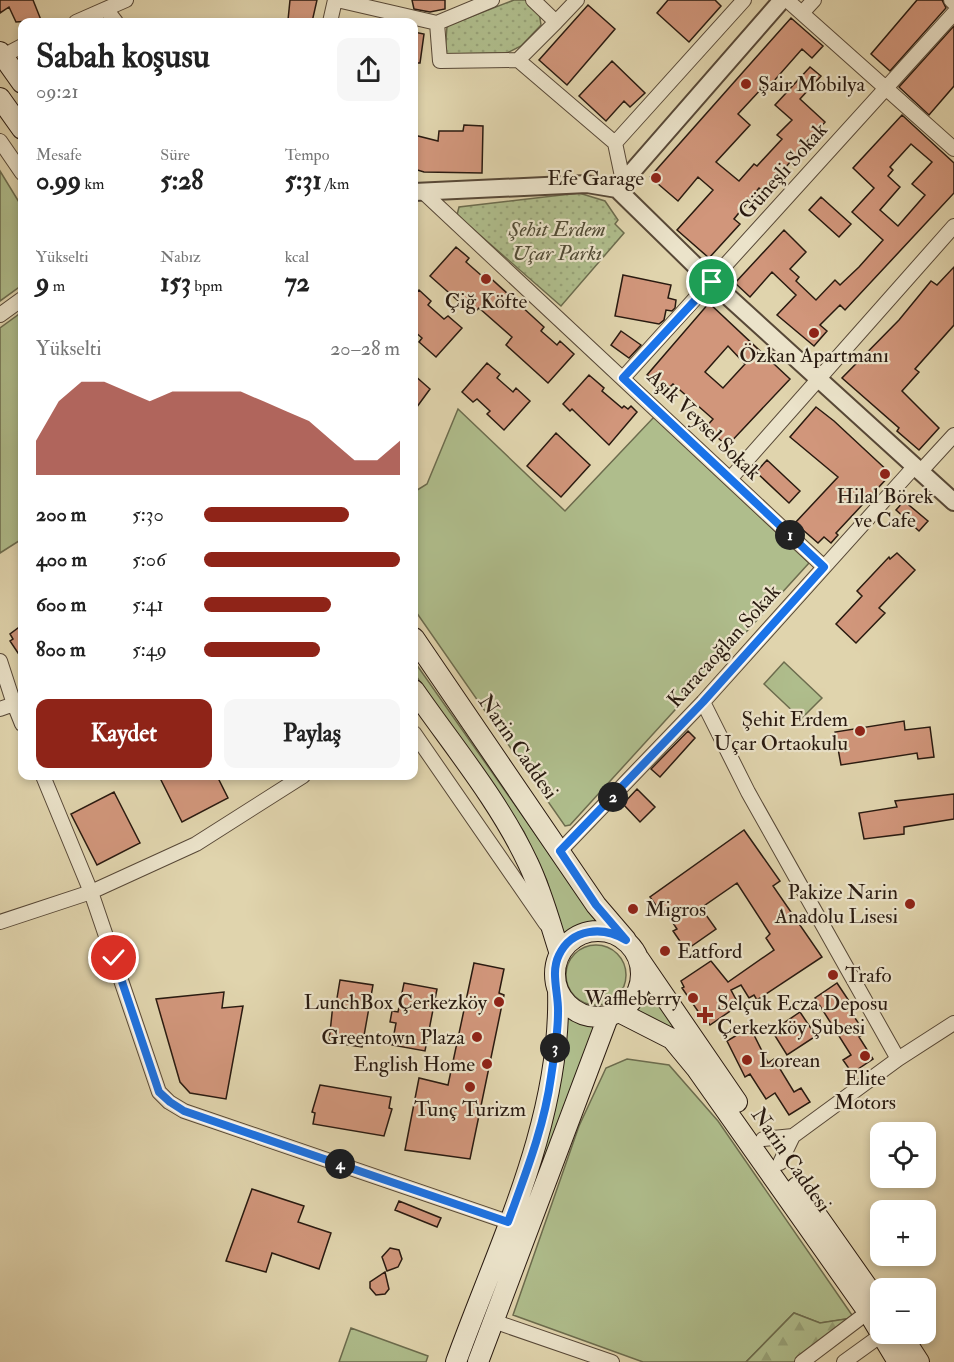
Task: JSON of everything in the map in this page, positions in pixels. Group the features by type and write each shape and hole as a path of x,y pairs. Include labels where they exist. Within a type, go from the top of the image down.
{"main road":[{"path":"1,55 18,77"},
{"path":"0,98 18,123"},
{"name":"Narin Caddesi","path":"418,644 596,905 626,940"},
{"path":"418,696 499,811 528,863 557,945 556,1041 542,1125 456,1362"},
{"path":"557,945 567,943 589,931 602,930 626,940 639,959 641,983 633,999 614,1014 595,1017 578,1012 564,1001 558,990"},
{"name":"Narin Caddesi","path":"639,959 764,1139 870,1303"},
{"path":"478,1362 614,1014"},
{"name":"Narin Caddesi","path":"614,1014 672,1039 696,1068 870,1304"},
{"name":"Narin Caddesi","path":"886,1344 898,1362"},
{"path":"907,1344 919,1362"}],"street":[{"path":"85,18 126,0"},
{"path":"331,18 336,0 437,22 492,0"},
{"path":"533,0 556,22"},
{"path":"518,60 576,0"},
{"path":"615,143 744,0"},
{"path":"620,185 782,0"},
{"path":"787,0 954,149"},
{"path":"802,13 814,0"},
{"path":"951,0 954,3"},
{"path":"106,9 113,18"},
{"name":"Güneşli Sokak","path":"623,378 954,14"},
{"path":"437,22 440,61 518,60 615,143 620,185 712,282 954,502"},
{"path":"1,55 18,48"},
{"path":"0,141 18,167"},
{"path":"419,192 587,184 620,185"},
{"name":"Aşık Veysel Sokak","path":"419,192 623,378 824,567"},
{"path":"730,479 821,379 954,226"},
{"path":"0,315 18,302"},
{"name":"Karacaoğlan Sokak","path":"560,851 703,702 824,567 954,435"},
{"path":"0,661 18,714"},
{"path":"703,702 748,792 898,1059"},
{"path":"0,709 14,704"},
{"path":"418,739 557,945"},
{"path":"45,780 91,892 159,1092 184,1111 508,1222"},
{"path":"0,922 91,892 196,844 297,780"},
{"path":"780,1163 793,1136 898,1059 954,1023"},
{"path":"764,1139 793,1136"},
{"path":"802,1362 870,1312"},
{"path":"493,1321 612,1362"},
{"path":"844,1362 870,1343"}],"green space":[{"path":"514,0 526,0 539,12 541,25 521,46 507,53 445,54 447,26"},
{"path":"0,171 18,200 18,288 0,301"},
{"name":"Şehit Erdem Uçar Parkı","path":"579,193 605,201 618,220 615,224 624,233 561,306 457,215 459,207"},
{"path":"18,315 18,542 0,553 0,328"},
{"path":"458,409 565,511 654,417 809,563 570,825 565,826 418,615 418,490 427,484"},
{"path":"784,662 822,698 801,719 764,684"},
{"path":"418,667 597,922 595,925 563,936 547,881 524,832 418,679"},
{"path":"596,945 613,950 621,958 626,975 621,992 613,1000 596,1005 579,1000 571,992 566,975 571,958 579,950"},
{"path":"644,989 676,1023 852,1275 724,1095 634,1012"},
{"path":"563,1006 581,1018 602,1021 475,1362 460,1362 546,1125"},
{"path":"627,1059 669,1065 718,1121 854,1318 820,1323 794,1313 746,1362 643,1362 513,1315 579,1126 606,1068"},
{"path":"794,1313 820,1323 852,1318 796,1362 746,1362"},
{"path":"351,1328 428,1356 426,1362 339,1362"}],"building":[{"path":"0,0 33,0 40,18 18,18 16,22 9,7 0,13"},
{"path":"290,0 317,0 313,18 288,18"},
{"path":"412,0 445,0 445,9 430,12 414,9"},
{"path":"668,0 715,0 721,6 689,42 657,13"},
{"path":"917,0 942,0 946,8 890,71 871,54"},
{"path":"588,5 615,29 567,85 539,60"},
{"path":"791,18 823,46 812,58 802,49 766,90 763,87 738,114 750,125 716,162 739,181 754,164 757,166 782,139 777,135 792,120 775,105 810,67 821,76 800,99 825,122 764,192 759,188 734,219 740,224 709,258 677,230 713,190 698,177 678,201 650,177"},
{"path":"954,26 954,86 929,115 899,87"},
{"path":"418,33 424,34 420,63 418,63"},
{"path":"612,61 645,93 630,107 624,101 606,121 579,96"},
{"path":"902,115 954,163 954,193 845,310 840,305 820,325 827,331 814,346 777,315 796,295 772,272 750,297 735,283 784,230 806,252 790,269 799,277 796,281 816,300 835,280 840,285 859,267 883,240 852,212 874,188 853,168","holes":["911,144 932,162 912,184 925,195 898,226 880,210 900,187 888,176 893,170 890,167"]},
{"path":"464,125 483,126 482,173 418,170 418,136 438,141 439,131 463,131"},
{"path":"821,197 851,224 839,237 809,210"},
{"path":"456,247 469,258 466,262 482,276 485,273 544,327 541,331 557,345 560,341 574,354 548,383 506,345 512,337 479,308 473,314 430,276"},
{"path":"954,267 954,325 915,369 919,372 902,391 939,428 919,450 897,431 899,428 842,378 899,320 931,281 937,285"},
{"path":"623,275 671,285 668,298 676,300 675,308 672,311 666,310 664,320 659,324 615,316"},
{"path":"418,291 431,301 428,305 444,319 448,316 462,328 436,357 419,342 422,338 418,334"},
{"path":"709,303 790,379 727,446 706,427 713,419 673,384 666,391 647,375","holes":["728,346 745,364 723,388 705,372"]},
{"path":"621,331 641,345 629,358 611,345"},
{"path":"487,363 500,374 497,378 513,392 516,388 530,401 504,430 487,414 490,411 477,399 473,402 462,392"},
{"path":"589,375 604,388 602,391 622,408 624,406 628,409 631,406 637,412 609,445 572,409 570,411 563,404"},
{"path":"418,378 430,389 418,406"},
{"path":"816,407 891,474 836,533 838,535 831,543 824,537 818,543 795,523 838,477 790,437"},
{"path":"556,433 590,465 561,497 527,466"},
{"path":"767,460 800,491 789,503 756,472"},
{"path":"904,501 928,521 919,531 896,510"},
{"path":"897,553 915,570 879,608 885,613 856,643 836,624 862,596 857,591 889,557 890,559"},
{"path":"18,628 18,653 10,641 13,639 10,634"},
{"path":"904,721 905,730 930,727 934,757 918,759 917,753 841,765 835,732"},
{"path":"688,731 695,738 660,777 651,769"},
{"path":"161,780 219,780 228,798 182,822"},
{"path":"637,789 655,807 640,822 623,804"},
{"path":"114,792 140,843 97,865 71,814"},
{"path":"954,794 954,819 904,827 904,834 864,839 859,813 897,807 895,801"},
{"path":"744,830 780,881 773,886 822,957 757,1000 754,995 749,998 741,985 731,990 739,1005 710,1025 682,988 684,987 681,981 711,961 728,982 774,950 766,938 770,934 737,883 701,908 716,929 686,950 673,931 677,929 665,911 662,914 650,897"},
{"name":"Greentown Plaza","path":"474,963 504,969 499,993 504,995 470,1159 405,1150 419,1078 448,1085"},
{"path":"340,980 373,985 362,1047 329,1042 333,1004 336,1004"},
{"path":"404,983 437,989 425,1051 392,1045 396,1023 390,1022 392,1011 398,1012"},
{"path":"837,983 851,1004 847,1006 865,1033 859,1037 873,1059 852,1073 843,1060 851,1055 815,998"},
{"path":"224,992 222,1008 243,1006 226,1099 190,1093 180,1082 156,999"},
{"path":"800,1012 816,1036 787,1055 772,1031"},
{"path":"750,1027 768,1063 774,1059 794,1092 801,1088 810,1102 789,1115 775,1093 766,1099 750,1074 745,1077 727,1041"},
{"path":"320,1085 391,1097 389,1108 392,1109 384,1136 313,1124 315,1113 312,1112"},
{"path":"252,1189 304,1206 298,1222 331,1233 319,1269 272,1253 266,1272 226,1261"},
{"path":"399,1201 441,1218 437,1227 395,1210"},
{"path":"390,1248 399,1250 402,1259 398,1267 387,1271 382,1257"},
{"path":"385,1272 389,1289 385,1294 376,1295 370,1288 370,1282"}],"place":[{"name":"Şair Mobilya","path":"746,84"},
{"name":"Efe Garage","path":"656,178"},
{"name":"Çiğ Köfte","path":"486,279"},
{"name":"Özkan Apartmanı","path":"814,333"},
{"name":"Hilal Börek ve Cafe","path":"885,474"},
{"name":"Şehit Erdem Uçar Ortaokulu","path":"860,731"},
{"name":"Pakize Narin Anadolu Lisesi","path":"910,904"},
{"name":"Migros","path":"633,909"},
{"name":"Eatford","path":"665,951"},
{"name":"Trafo","path":"833,975"},
{"name":"Waffleberry","path":"693,998"},
{"name":"LunchBox Çerkezköy","path":"499,1002"},
{"name":"Selçuk Ecza Deposu Çerkezköy Şubesi","path":"705,1015"},
{"name":"Greentown Plaza","path":"477,1037"},
{"name":"Elite Motors","path":"865,1056"},
{"name":"Lorean","path":"747,1060"},
{"name":"English Home","path":"487,1064"},
{"name":"Tunç Turizm","path":"470,1087"}],"route":[{"path":"114,958 159,1092 170,1102 184,1111 508,1222 542,1125 551,1080 558,1013 555,966 560,954 567,943 589,931 602,930 615,933 626,940 596,905 560,851 703,702 824,567 623,378 712,282"}]}
